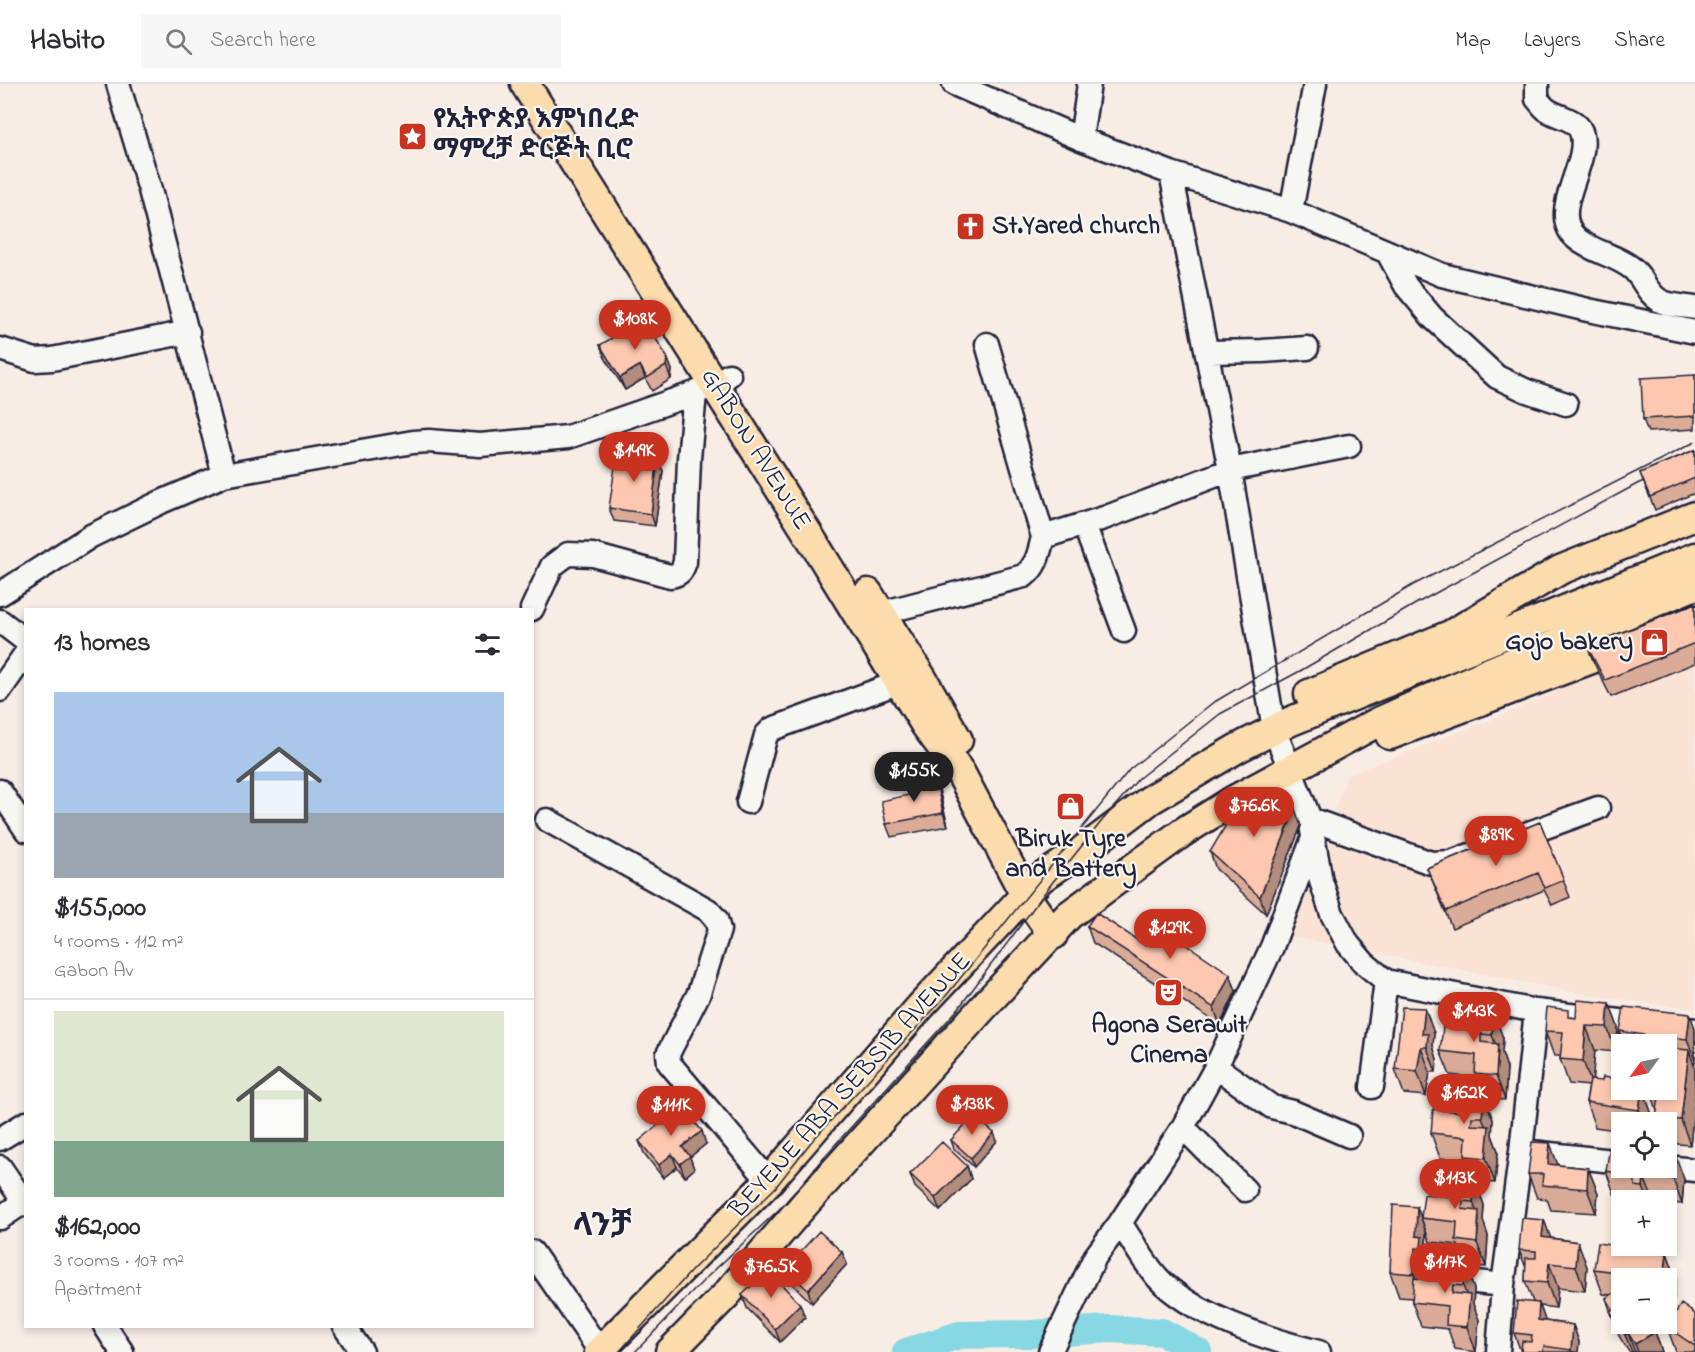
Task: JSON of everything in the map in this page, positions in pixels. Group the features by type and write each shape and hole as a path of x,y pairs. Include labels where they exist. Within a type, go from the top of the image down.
{"main road":[{"name":"GABON AVENUE","path":"525,84 713,385 906,673"},
{"name":"GABON AVENUE","path":"541,84 713,385 881,613 926,726 960,772 1033,886"},
{"path":"1281,725 1304,697 1316,690 1450,635 1560,570 1695,516"},
{"path":"1479,646 1495,626 1542,598 1695,529"},
{"name":"BEYENE ABA SEBSIB AVENUE","path":"599,1352 769,1180 921,1006 1033,886 1150,800 1281,725 1695,557"},
{"path":"1321,752 1478,677 1695,585"},
{"path":"1478,677 1553,661 1695,605"},
{"path":"1321,752 1386,737 1695,620"},
{"path":"906,673 963,749 1033,886 1061,925"},
{"name":"BEYENE ABA SEBSIB AVENUE","path":"670,1352 726,1295 802,1206 1061,925 1183,832 1234,800 1321,752"},
{"path":"954,972 987,1003"}],"street":[{"path":"118,84 150,190 224,475"},
{"path":"954,84 1081,139 1171,173 1291,211 1442,275 1588,310 1695,332"},
{"path":"1081,139 1089,84"},
{"path":"1291,211 1315,84"},
{"path":"1537,84 1537,99 1547,110 1574,122 1582,134 1582,149 1566,210 1567,226 1572,234 1584,245 1619,260 1635,270 1649,292 1660,301 1695,308"},
{"path":"1171,173 1291,769 1312,828 1321,881 1332,914 1348,944 1364,963 1386,981 1536,1011 1695,1030"},
{"path":"1388,253 1406,286 1432,317 1497,377 1566,405"},
{"path":"0,349 35,360 52,359 188,332"},
{"path":"881,613 1024,576 1032,570 1036,562 1043,537 987,344"},
{"path":"1207,352 1307,348"},
{"path":"0,594 91,536 224,475 413,442 480,445 568,437 713,385"},
{"path":"532,608 552,566 568,554 593,555 670,576 678,575 683,570 689,459 713,385"},
{"path":"1043,537 1230,470 1349,446"},
{"path":"1084,524 1124,631"},
{"path":"0,621 24,639"},
{"path":"0,690 24,656"},
{"path":"748,802 766,735 772,729 906,673"},
{"path":"0,790 24,827"},
{"path":"1312,828 1431,863 1451,862 1598,808"},
{"path":"547,820 708,910 716,919 719,930 705,975 699,993 668,1054 669,1063 769,1180"},
{"path":"1050,1352 1095,1257 1183,1127 1216,1067 1272,947 1312,828"},
{"path":"1372,1087 1386,981"},
{"path":"1498,1352 1503,1285 1521,1151 1536,1011"},
{"path":"1216,1067 1272,1107 1293,1112 1349,1136"},
{"path":"0,1139 24,1125"},
{"path":"1183,1127 1245,1190"},
{"path":"1521,1151 1611,1161"},
{"path":"0,1167 24,1203"},
{"path":"1677,1168 1695,1170"},
{"path":"0,1218 24,1205"},
{"path":"1120,1223 1157,1276 1185,1301 1223,1321 1319,1352"},
{"path":"534,1255 599,1352"},
{"path":"1439,1278 1503,1285"},
{"path":"106,1328 122,1352"},
{"path":"345,1328 362,1352"}],"shaded area":[{"path":"1695,632 1695,1009 1594,996 1289,936 1347,775 1488,721"}],"building":[{"path":"644,319 667,357 666,366 647,378 640,365 620,378 600,345"},
{"path":"1695,375 1695,416 1643,419 1641,378"},
{"path":"1695,450 1695,478 1650,497 1640,473"},
{"path":"617,453 658,458 651,514 609,508"},
{"path":"1695,604 1695,643 1605,680 1587,646"},
{"path":"935,777 943,813 886,824 881,801 913,794 910,783"},
{"path":"1261,789 1295,809 1260,897 1210,852 1240,801"},
{"path":"1540,822 1564,880 1545,888 1538,873 1446,911 1427,868"},
{"path":"1096,913 1145,945 1153,936 1168,932 1230,974 1214,1008 1087,926"},
{"path":"1577,1000 1609,1003 1607,1027 1586,1026 1583,1061 1560,1059 1563,1032 1545,1031 1547,1007 1568,1010 1568,1017 1576,1018"},
{"path":"1402,1007 1425,1008 1422,1034 1428,1034 1427,1047 1421,1047 1417,1071 1395,1069"},
{"path":"1624,1007 1690,1014 1687,1039 1677,1038 1677,1034 1638,1034 1620,1031"},
{"path":"1473,1010 1494,1013 1492,1035 1481,1034 1481,1042 1498,1044 1496,1076 1475,1074 1476,1055 1440,1051 1443,1027 1471,1030"},
{"path":"1677,1049 1689,1050 1681,1120 1677,1120 1677,1112 1657,1112 1658,1100 1677,1100"},
{"path":"1603,1077 1611,1078 1611,1100 1640,1100 1639,1110 1586,1102 1590,1080 1602,1081"},
{"path":"1463,1092 1484,1095 1482,1117 1472,1117 1471,1125 1489,1126 1486,1158 1465,1156 1466,1137 1431,1133 1433,1109 1462,1112"},
{"path":"681,1106 702,1131 682,1147 690,1156 680,1164 672,1154 659,1165 639,1141"},
{"path":"974,1115 994,1133 971,1158 951,1140"},
{"path":"942,1142 967,1166 935,1198 910,1174"},
{"path":"1532,1142 1550,1143 1548,1164 1588,1168 1587,1189 1542,1185 1543,1174 1528,1174"},
{"path":"1610,1147 1611,1147 1611,1172 1606,1171"},
{"path":"1454,1177 1475,1180 1473,1202 1463,1201 1462,1209 1479,1211 1477,1243 1456,1240 1457,1222 1421,1218 1424,1194 1452,1197"},
{"path":"1635,1178 1644,1178 1643,1187 1635,1186"},
{"path":"1393,1205 1417,1207 1416,1236 1422,1237 1421,1249 1415,1248 1414,1274 1390,1272"},
{"path":"1522,1218 1544,1220 1542,1237 1578,1242 1576,1266 1549,1263 1547,1283 1525,1281 1526,1258 1536,1258 1536,1251 1519,1250"},
{"path":"819,1231 842,1252 808,1290 785,1269"},
{"path":"1598,1243 1611,1245 1611,1256 1667,1256 1665,1268 1611,1268 1611,1271 1594,1269"},
{"path":"1444,1261 1465,1264 1463,1286 1453,1285 1452,1293 1470,1295 1467,1327 1446,1325 1447,1306 1412,1302 1414,1278 1442,1281"},
{"path":"768,1270 800,1304 775,1329 742,1295"},
{"path":"1611,1295 1611,1306 1606,1298"},
{"path":"1517,1301 1539,1303 1538,1320 1573,1325 1571,1350 1544,1346 1543,1352 1521,1352 1522,1341 1531,1342 1532,1335 1514,1333"},
{"path":"1681,1304 1695,1314 1695,1346 1677,1334 1677,1311"},
{"path":"1629,1334 1652,1334 1635,1344"}],"waterway":[{"path":"906,1352 959,1335 1031,1334 1109,1329 1162,1332 1198,1352"}],"tram line":[{"path":"619,1352 693,1269 775,1188 811,1142 945,997 1130,769 1211,704 1413,585 1695,442"},
{"path":"635,1352 705,1279 788,1201 823,1158 958,1009 1052,883 1139,778 1220,714 1419,602 1639,483 1659,475"}],"place":[{"name":"የኢትዮጵያ እምነበረድ ማምረቻ ድርጅት ቢሮ","path":"412,136"},
{"name":"St.Yared church","path":"971,227"},
{"name":"Gojo bakery","path":"1654,643"},
{"name":"Biruk Tyre and Battery","path":"1071,806"},
{"name":"Agona Serawit Cinema","path":"1169,992"}],"district":[{"name":"ላንቻ","path":"602,1227"}]}
